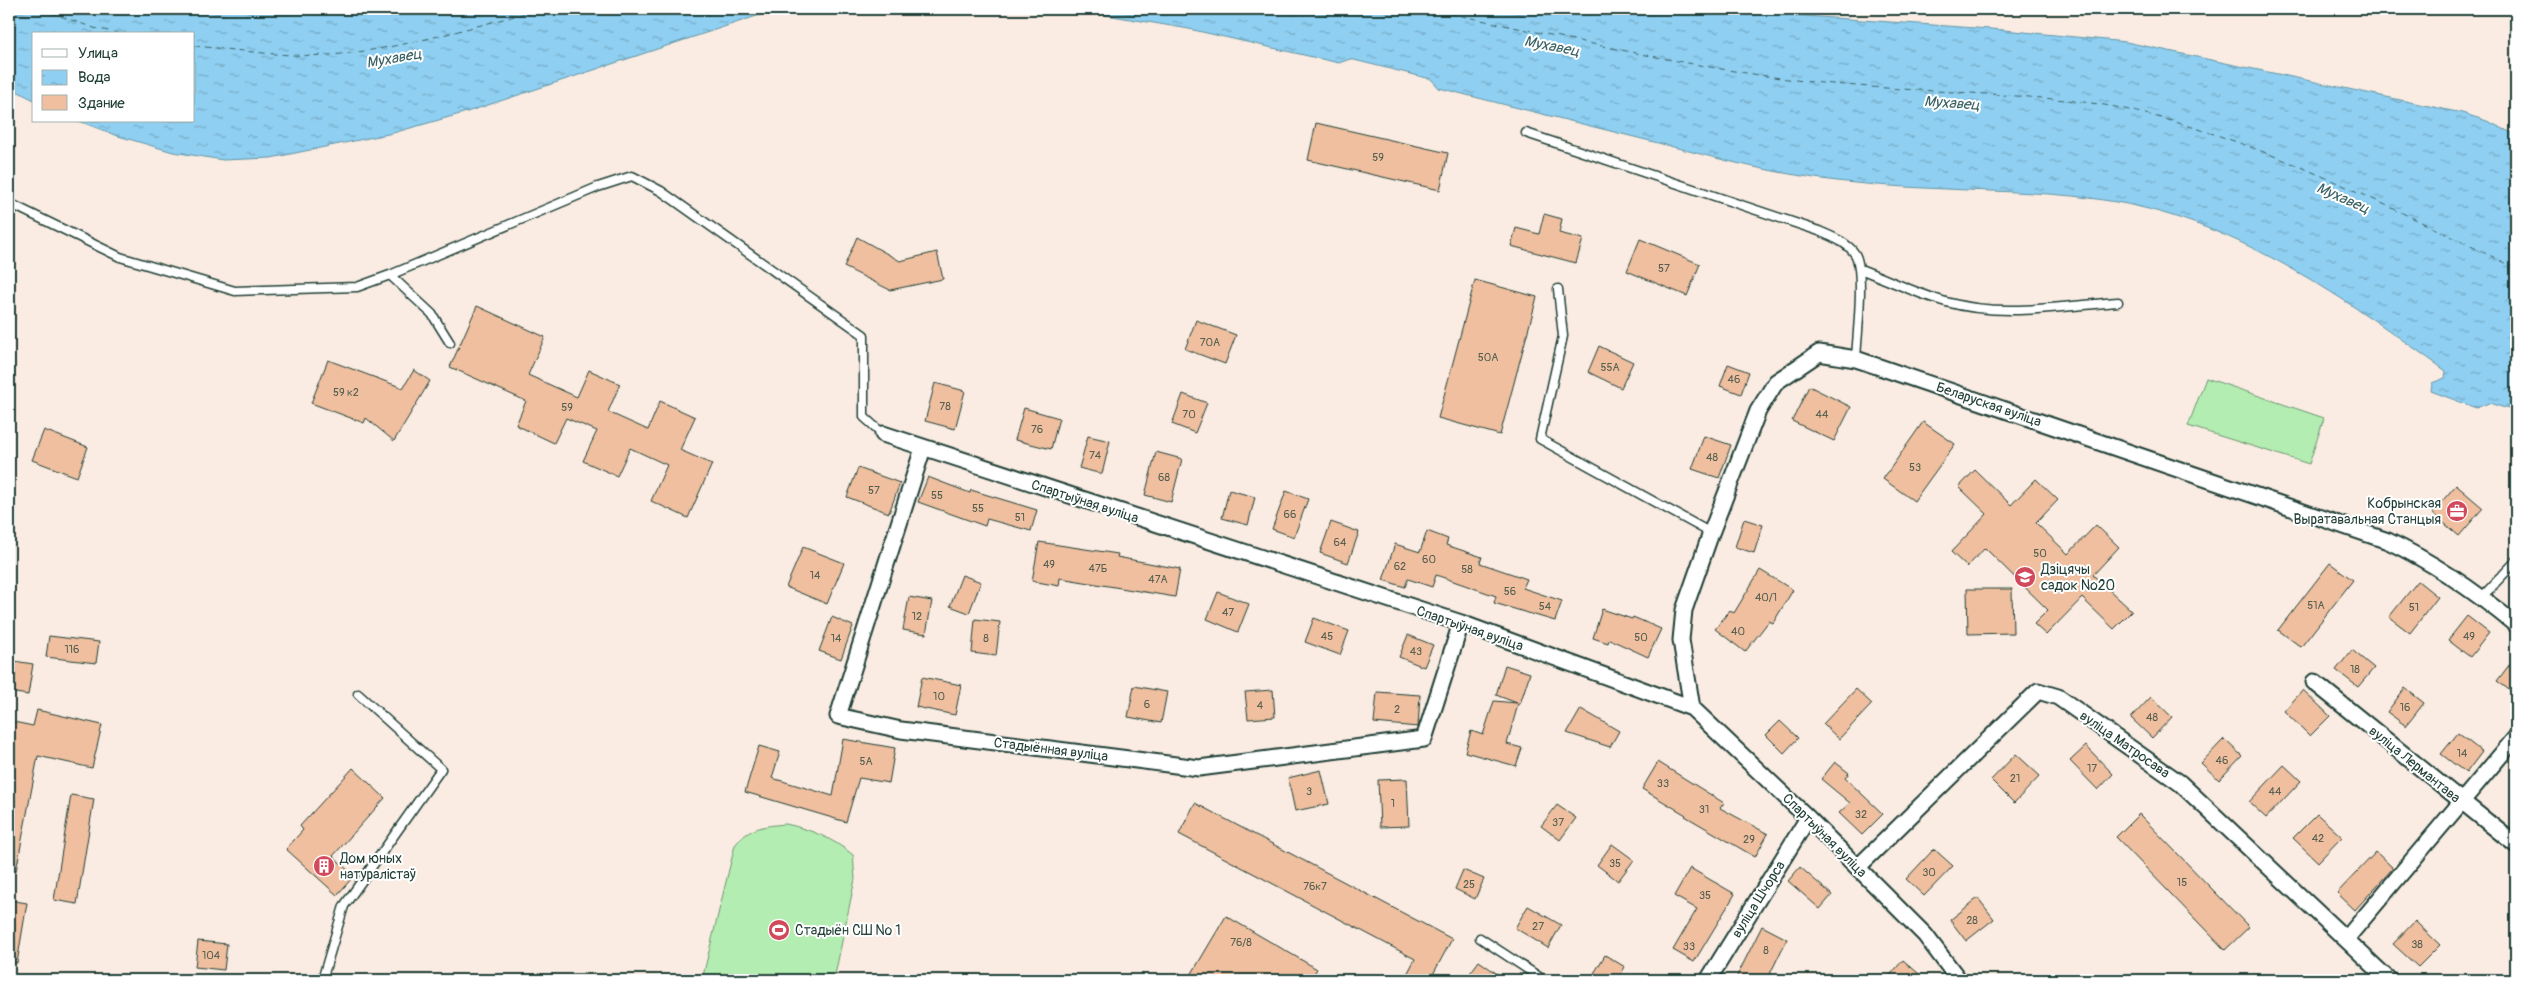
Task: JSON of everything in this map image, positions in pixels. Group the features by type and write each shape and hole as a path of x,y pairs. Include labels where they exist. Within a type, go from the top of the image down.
{"street":[{"name":"Беларуская вуліца","path":"1692,708 1681,640 1684,610 1711,533 1758,411 1776,382 1819,353 1856,359 2388,541 2424,558 2482,597 2516,625"},
{"name":"Спартыўная вуліца","path":"883,434 1461,623 1692,708 1808,818 1925,935 1959,980"},
{"name":"Стадыённая вуліца","path":"923,448 838,716 901,730 1199,768 1424,739 1461,623"},
{"name":"вуліца Лермантава","path":"2314,682 2516,845"},
{"name":"вуліца Матросава","path":"1858,868 2038,691 2058,697 2180,783 2388,980"},
{"path":"2346,939 2516,737"},
{"name":"вуліца Шчорса","path":"1708,980 1808,818"}],"lane":[{"path":"1526,133 1819,231 1843,242 1855,254 1860,269 1856,359"},
{"path":"9,203 120,256 235,291 357,287 390,275 598,187 632,176 661,191 864,334 864,417 883,434"},
{"path":"1860,269 1948,302 1986,309 2026,310 2118,302"},
{"path":"390,275 432,314 450,343"},
{"path":"1558,289 1563,336 1540,439 1711,533"},
{"path":"2482,597 2516,561"},
{"path":"322,980 344,906 440,768 358,694"},
{"path":"1480,938 1544,980"}],"green space":[{"path":"2206,378 2324,418 2309,464 2188,426"},
{"name":"Стадыён СШ № 1","path":"786,824 821,835 853,855 855,879 834,980 702,980 735,845 746,834 758,828"}],"water":[{"name":"Мухавец","path":"9,9 778,9 467,112 393,133 271,158 223,160 173,152 115,135 82,122 195,122 195,32 32,32 32,99 9,87"},
{"name":"Мухавец","path":"1071,9 1760,9 1805,16 2004,30 2126,42 2462,113 2487,121 2516,135 2516,400 2508,409 2489,403 2476,408 2431,391 2432,383 2445,378 2446,371 2370,317 2290,268 2249,246 2206,228 2162,213 2116,202 2074,196 1874,185 1784,173 1732,162 1439,88 1431,79 1350,59 1339,63 1189,29"}],"building":[{"path":"1316,123 1448,153 1440,190 1308,160"},
{"path":"1544,214 1562,219 1559,233 1583,239 1576,263 1511,246 1516,228 1539,234"},
{"path":"857,237 900,261 937,252 943,279 890,290 844,267"},
{"path":"1640,239 1700,264 1687,296 1627,271"},
{"path":"1475,280 1537,297 1500,435 1438,418"},
{"path":"477,306 545,337 528,375 577,397 589,370 620,384 608,412 648,430 660,401 695,417 680,450 712,464 688,518 651,501 667,465 630,448 617,476 583,461 597,431 566,418 554,443 516,425 526,401 450,367"},
{"path":"1196,320 1236,335 1225,364 1185,349"},
{"path":"1599,346 1633,362 1621,388 1588,372"},
{"path":"328,360 403,388 414,370 430,381 394,441 366,418 364,423 311,403"},
{"path":"1728,364 1749,372 1741,394 1720,386"},
{"path":"935,383 965,391 955,429 925,421"},
{"path":"1809,386 1851,407 1834,441 1792,421"},
{"path":"1183,394 1207,403 1195,433 1172,424"},
{"path":"1024,408 1059,418 1051,449 1015,440"},
{"path":"1923,422 1955,444 1914,501 1883,479"},
{"path":"44,430 88,447 77,477 32,460"},
{"path":"1088,436 1110,441 1102,474 1079,468"},
{"path":"1704,436 1731,445 1719,478 1692,469"},
{"path":"1156,452 1182,459 1171,502 1145,495"},
{"path":"858,468 900,483 889,513 847,497"},
{"path":"1975,470 2011,505 2036,479 2058,500 2036,523 2068,554 2096,525 2119,547 2093,575 2132,611 2114,629 2082,598 2046,635 2034,624 2048,610 1985,548 1967,567 1951,552 1987,514 1959,487"},
{"path":"928,477 970,493 971,490 1037,510 1031,531 987,519 985,526 918,502"},
{"name":"Кобрынская Выратавальная Станцыя","path":"2456,485 2483,508 2459,536 2432,513"},
{"path":"1229,490 1255,497 1248,525 1222,518"},
{"path":"1286,491 1308,499 1294,537 1272,529"},
{"path":"1744,519 1763,525 1754,553 1735,547"},
{"path":"1331,522 1359,532 1348,563 1320,553"},
{"path":"1427,531 1448,539 1446,545 1482,557 1480,563 1527,579 1523,588 1562,601 1555,621 1494,603 1496,596 1436,575 1432,587 1408,579 1405,587 1383,580 1395,544 1420,552"},
{"path":"1039,542 1118,554 1117,557 1180,569 1175,597 1060,578 1059,586 1032,581"},
{"path":"803,547 844,563 827,604 786,587"},
{"path":"2330,563 2353,580 2301,647 2278,630"},
{"path":"1760,570 1793,590 1773,623 1769,621 1745,652 1715,629 1730,610 1734,613"},
{"path":"962,575 981,582 969,613 950,606"},
{"path":"2418,581 2438,597 2410,633 2389,617"},
{"path":"1967,589 2012,589 2013,633 1968,634"},
{"path":"1218,592 1249,604 1238,632 1207,619"},
{"path":"909,597 932,601 926,634 903,630"},
{"path":"1602,609 1632,619 1633,617 1661,629 1648,657 1609,639 1608,643 1593,638"},
{"path":"2467,616 2489,633 2470,657 2448,640"},
{"path":"832,617 853,626 841,659 819,651"},
{"path":"1314,618 1349,631 1340,655 1305,642"},
{"path":"975,619 1000,622 996,656 972,653"},
{"path":"1408,635 1433,645 1424,667 1399,657"},
{"path":"49,636 99,642 96,663 46,657"},
{"path":"2352,650 2374,668 2358,687 2336,670"},
{"path":"2516,656 2516,695 2497,681"},
{"path":"14,661 33,664 28,695 9,692"},
{"path":"1505,665 1530,673 1520,704 1518,704 1507,744 1522,748 1516,766 1465,752 1471,731 1483,735 1494,701 1517,703 1496,695"},
{"path":"922,677 961,685 955,715 916,707"},
{"path":"1134,686 1167,692 1161,723 1128,717"},
{"path":"2405,688 2424,703 2406,726 2387,712"},
{"path":"1856,689 1872,704 1839,739 1823,724"},
{"path":"1273,690 1275,717 1248,719 1245,692"},
{"path":"2303,690 2330,716 2310,736 2284,711"},
{"path":"1377,692 1420,695 1418,727 1374,723"},
{"path":"2151,697 2172,717 2152,738 2131,718"},
{"path":"1581,709 1619,731 1610,747 1567,733"},
{"path":"37,710 102,725 92,768 38,756 16,871 9,870 9,721 33,726"},
{"path":"1780,721 1798,738 1784,753 1766,735"},
{"path":"2458,733 2482,752 2466,773 2441,754"},
{"path":"843,739 895,748 889,783 859,778 846,822 745,792 759,746 780,752 772,778 833,796"},
{"path":"2224,739 2242,756 2219,780 2201,763"},
{"path":"2086,746 2113,774 2098,790 2070,761"},
{"path":"2016,754 2040,776 2014,803 1991,780"},
{"path":"1658,762 1724,803 1720,808 1768,834 1755,857 1642,789"},
{"path":"1835,762 1849,773 1845,778 1883,814 1862,835 1839,813 1850,803 1821,779"},
{"path":"2284,765 2301,781 2266,818 2249,802"},
{"path":"353,768 385,798 333,856 354,876 337,895 286,849 303,830 300,826"},
{"path":"1321,770 1329,804 1295,811 1288,778"},
{"path":"1407,779 1409,826 1380,827 1378,780"},
{"path":"71,795 94,799 77,904 54,900"},
{"path":"1195,803 1452,939 1430,980 1404,980 1415,959 1179,834"},
{"path":"1557,805 1576,818 1560,840 1541,826"},
{"path":"2139,814 2249,927 2225,950 2116,837"},
{"path":"2317,814 2342,837 2318,862 2293,838"},
{"path":"1612,844 1634,860 1618,881 1597,865"},
{"path":"1934,849 1953,866 1924,896 1906,879"},
{"path":"2376,852 2393,868 2355,910 2337,893"},
{"path":"1800,867 1832,895 1820,909 1788,881"},
{"path":"1690,868 1735,894 1694,962 1673,950 1697,909 1674,896"},
{"path":"1463,870 1484,879 1475,899 1455,889"},
{"path":"1978,898 1994,919 1966,941 1950,920"},
{"path":"9,900 27,903 17,963 9,962"},
{"path":"1528,906 1561,925 1548,948 1515,928"},
{"path":"1226,916 1317,969 1310,980 1188,980"},
{"path":"2415,921 2440,945 2418,967 2393,944"},
{"path":"1762,926 1787,939 1767,980 1735,980"},
{"path":"198,941 227,944 224,970 195,967"},
{"path":"1605,955 1625,967 1617,980 1590,980"},
{"path":"1903,960 1926,980 1886,980"},
{"path":"1479,961 1506,980 1465,980"}],"ferry route":[{"path":"40,9 94,28 114,32"},
{"path":"195,46 286,55 341,54 417,41 541,9"},
{"path":"1428,9 1620,50 1764,76 1888,88 2058,99 2101,104 2129,110 2180,123 2229,139 2327,178 2516,268"}],"place":[{"name":"Кобрынская Выратавальная Станцыя","path":"2457,511"},
{"name":"Дзіцячы садок №20","path":"2025,577"},
{"name":"Дом юных натуралістаў","path":"324,866"},
{"name":"Стадыён СШ № 1","path":"779,930"}]}
